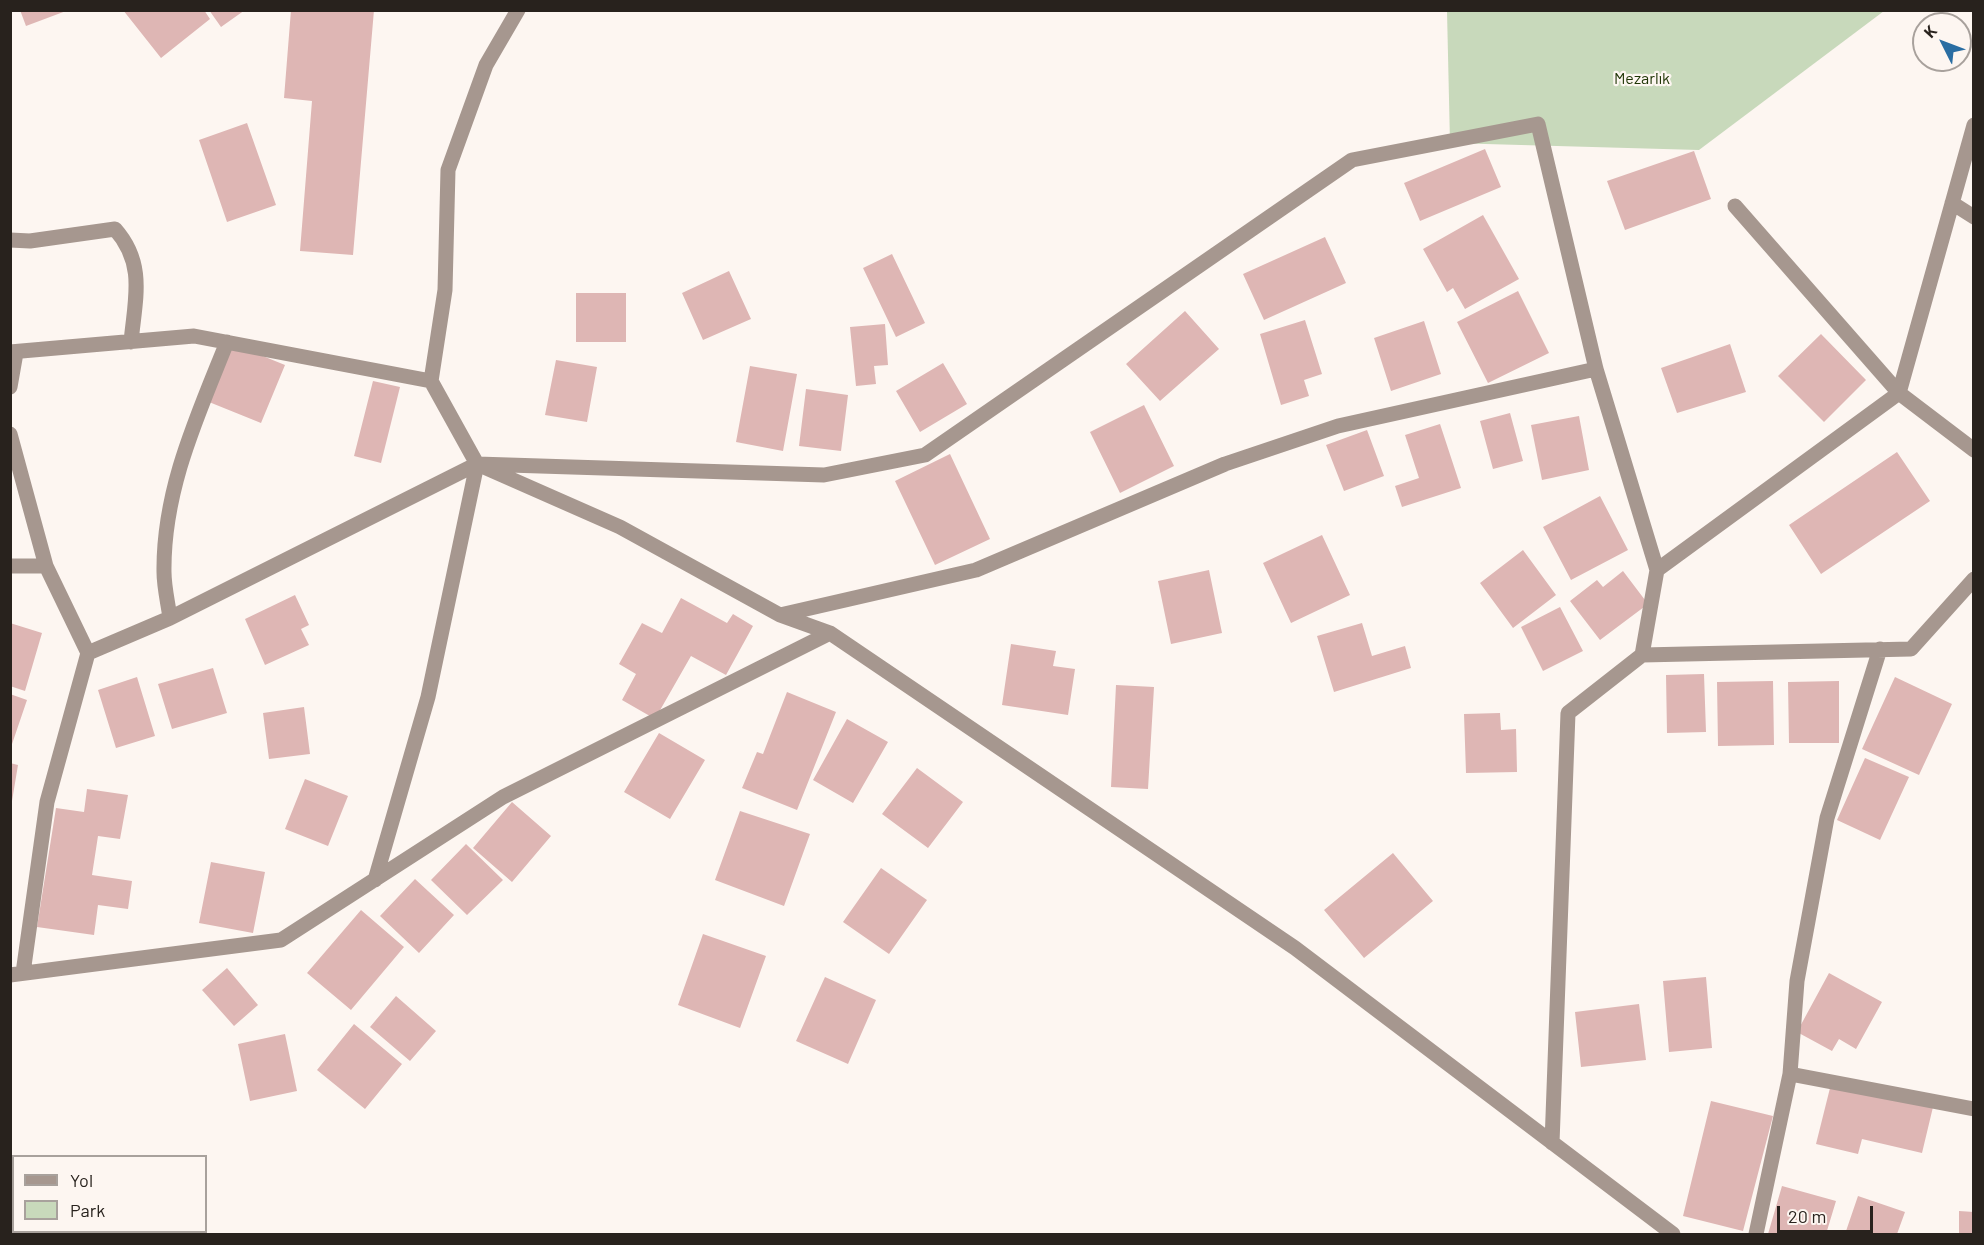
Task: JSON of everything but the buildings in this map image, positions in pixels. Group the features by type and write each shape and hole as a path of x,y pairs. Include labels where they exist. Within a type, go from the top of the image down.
{"street":[{"path":"518,10 486,65 448,170 445,291 432,381 477,464 620,527 780,615 830,633 1295,948 1673,1234"},
{"path":"88,653 170,618 477,464 824,475 925,455 1352,160 1538,124 1596,369 1657,570 1642,655"},
{"path":"1657,570 1899,393 1974,125"},
{"path":"1952,203 1974,217"},
{"path":"1735,206 1899,393 1974,450"},
{"path":"10,240 30,240 115,229 129,244 137,271 131,342"},
{"path":"10,387 13,352 194,336 432,381"},
{"path":"170,618 164,574 167,520 184,449 227,342"},
{"path":"780,615 976,570 1225,464 1338,426 1596,369"},
{"path":"10,434 46,566 88,653 47,802 16,974 281,940 503,797 830,633"},
{"path":"375,880 429,697 477,464"},
{"path":"10,566 46,566"},
{"path":"1552,1143 1568,713 1642,655 1911,648 1974,579"},
{"path":"1756,1234 1790,1074 1797,981 1827,819 1880,649"},
{"path":"1790,1074 1974,1109"}],"green space":[{"name":"Mezarlık","path":"1447,11 1884,11 1699,150 1450,143"}]}
